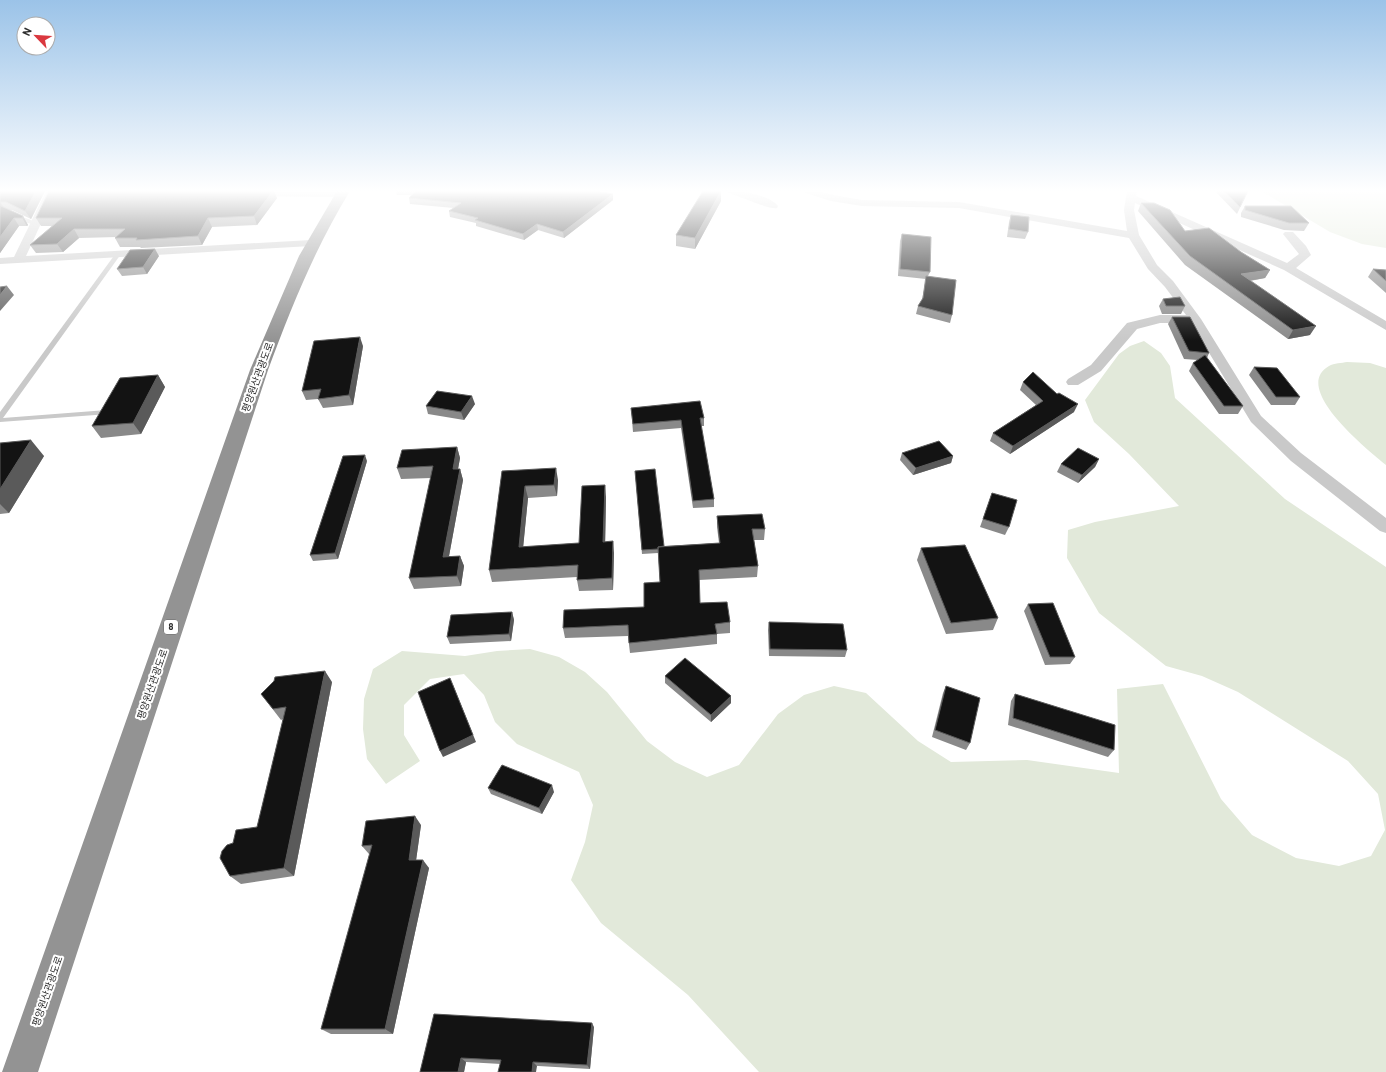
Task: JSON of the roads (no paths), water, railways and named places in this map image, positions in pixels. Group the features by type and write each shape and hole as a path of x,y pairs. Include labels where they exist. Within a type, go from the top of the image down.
{"highway":[{"name":"평양원산관광도로","path":"20,1072 259,370 290,287 311,243"}],"street":[{"path":"19,260 27,241"},
{"path":"1137,241 1152,267 1168,284 1195,319 1256,419 1296,457 1386,528"},
{"path":"1231,241 1288,268 1386,326"},
{"path":"1288,268 1305,256 1302,248 1296,241"},
{"path":"0,261 311,243"},
{"path":"1072,382 1096,368 1132,326 1160,319 1195,319"}],"lane":[{"path":"0,418 118,254"},
{"path":"0,418 107,412"}]}
